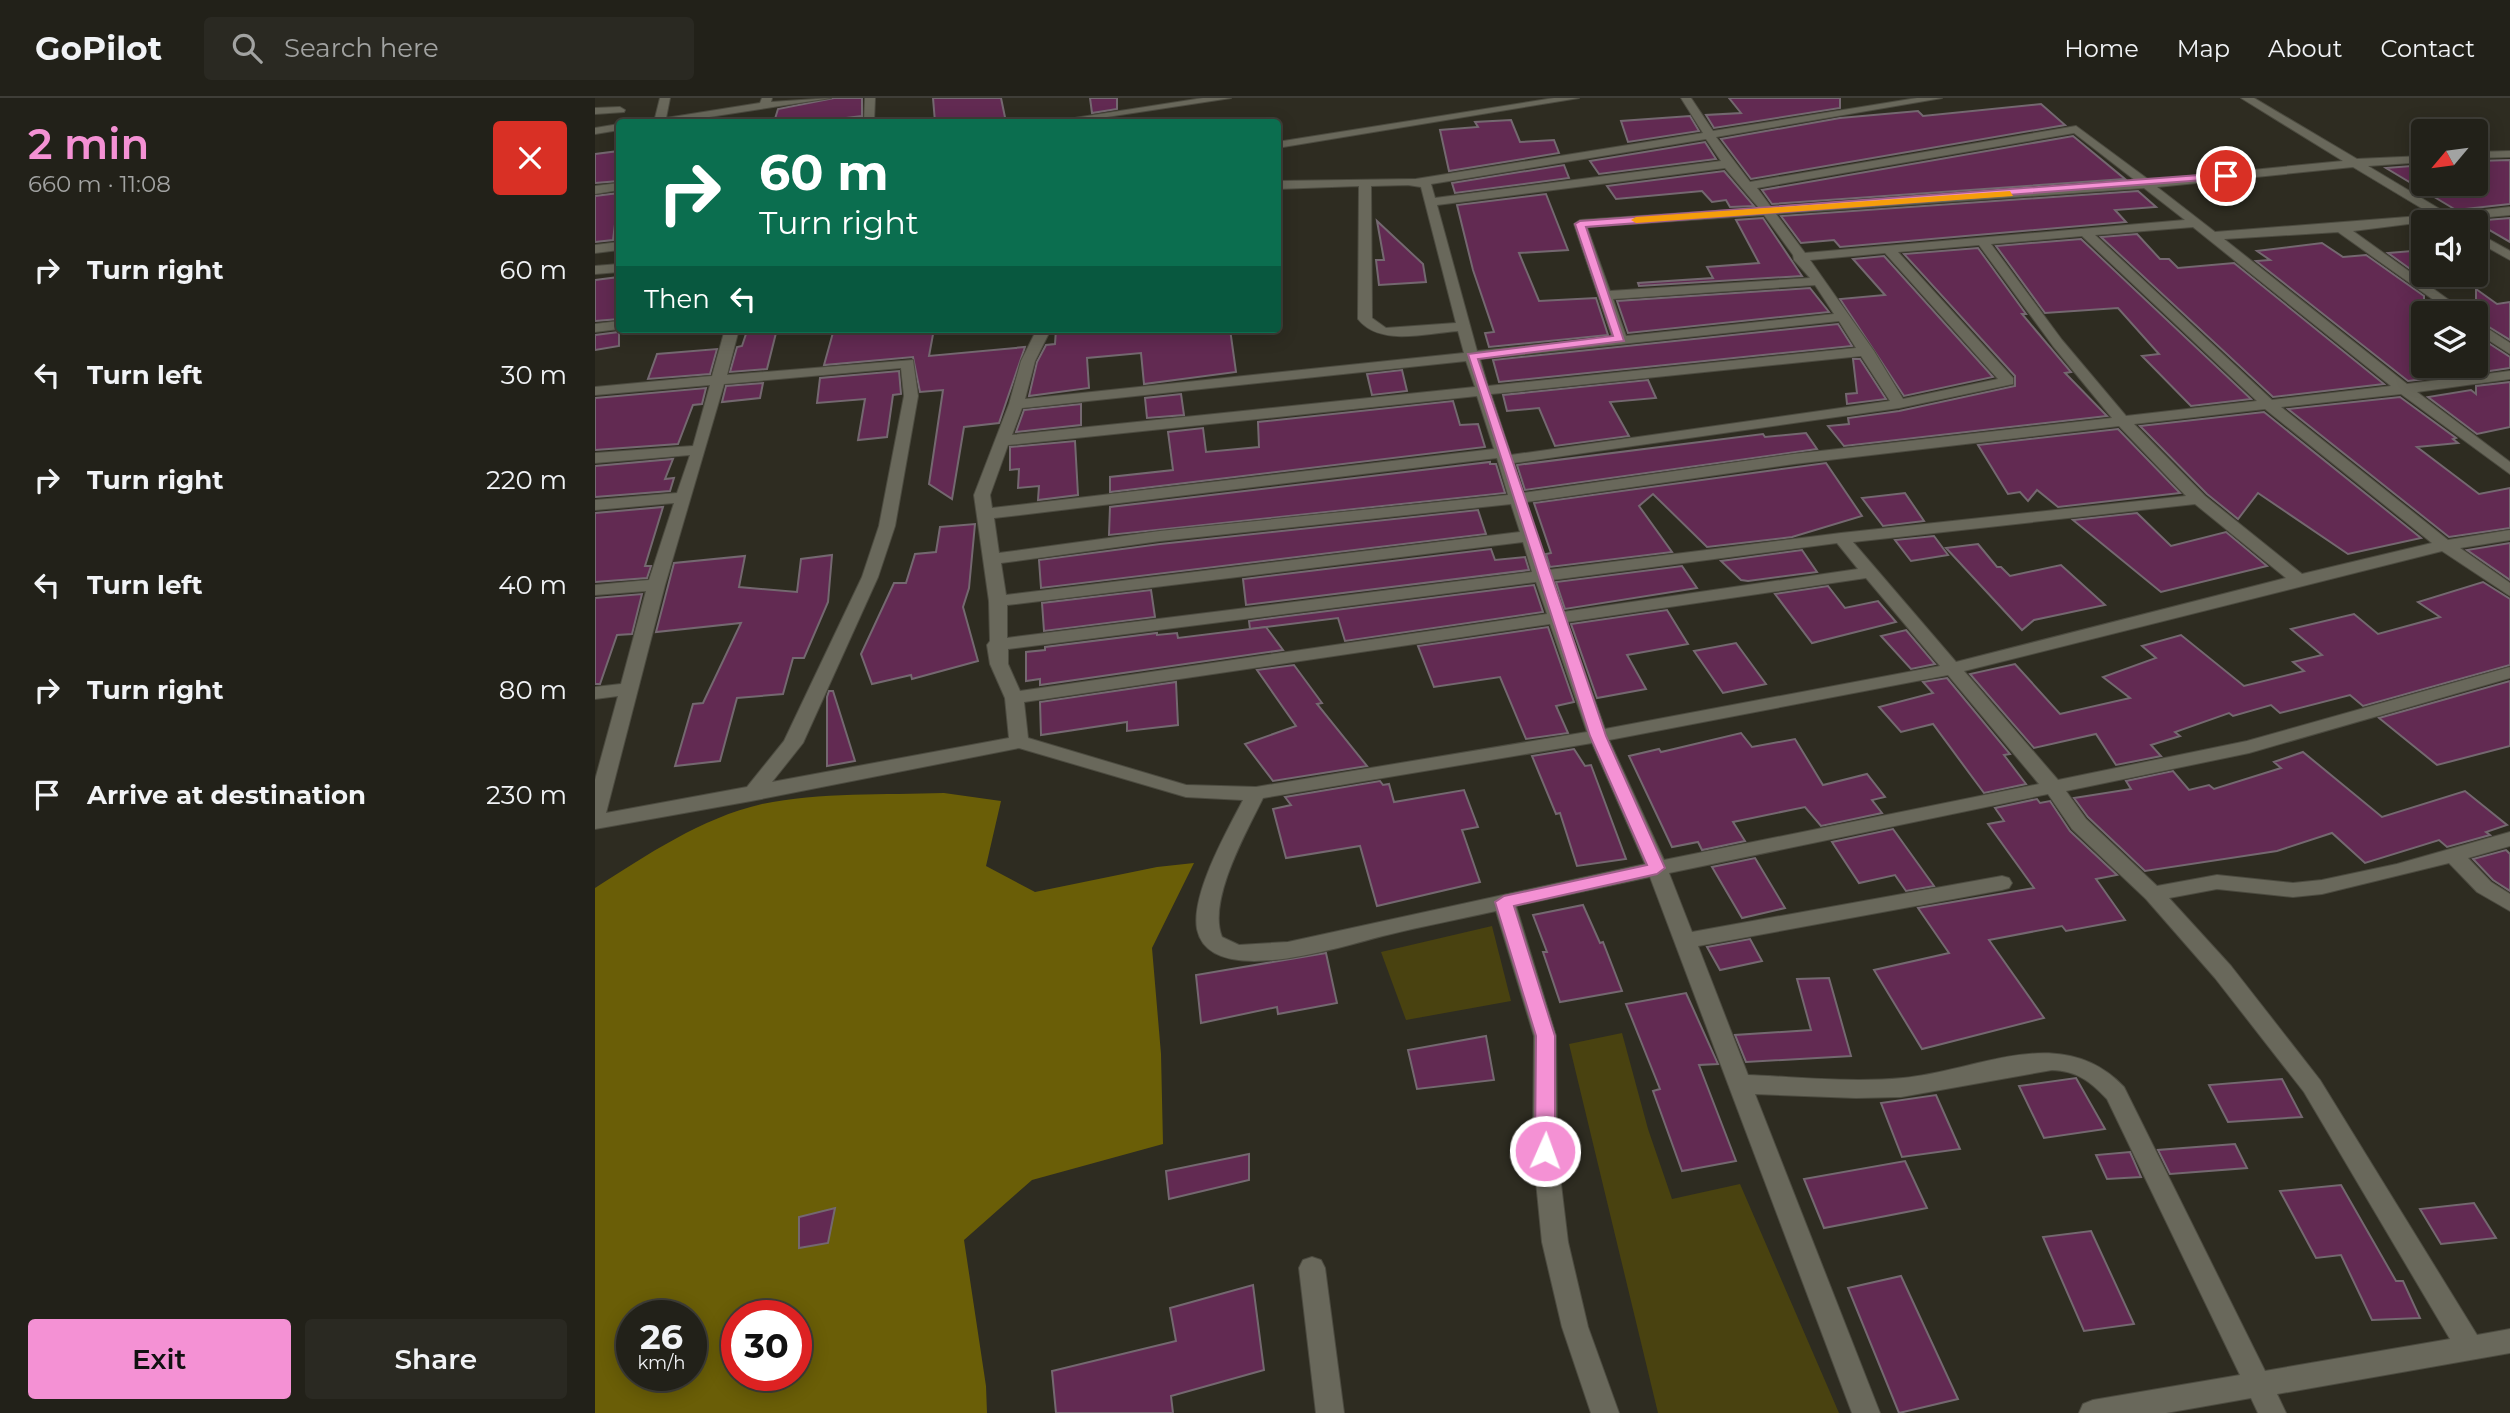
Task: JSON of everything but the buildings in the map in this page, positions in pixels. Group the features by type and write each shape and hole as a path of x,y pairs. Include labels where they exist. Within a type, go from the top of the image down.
{"street":[{"path":"660,119 665,98"},
{"path":"675,119 766,102 826,98"},
{"path":"869,119 870,98"},
{"path":"1139,98 1146,119"},
{"path":"1076,119 1226,98"},
{"path":"1281,144 1574,98"},
{"path":"1686,98 1728,164 1766,210"},
{"path":"1281,186 1420,182 1937,98"},
{"path":"2246,98 2432,210"},
{"path":"595,111 620,110"},
{"path":"595,131 616,128"},
{"path":"1899,404 1819,281 1798,257 1749,186 2076,129 2149,184 2403,389 2510,468"},
{"path":"2489,155 2510,154"},
{"path":"1620,339 1607,295 1580,224 2149,184 2411,160"},
{"path":"1432,202 1728,164"},
{"path":"1420,182 1426,185 1432,202 1472,357 1542,576 1598,736 1657,868 1866,1413"},
{"path":"1365,183 1365,319 1373,328 1385,331 1464,326"},
{"path":"595,190 616,187"},
{"path":"2488,215 2510,211"},
{"path":"1798,257 2196,223"},
{"path":"2213,236 2411,224"},
{"path":"2341,228 2443,301"},
{"path":"2083,231 2269,405 2445,545 2510,591"},
{"path":"1982,241 2056,344 2125,422 2199,499 2299,580"},
{"path":"2488,243 2510,256"},
{"path":"595,249 616,246"},
{"path":"985,513 1504,457 1899,404 2008,382 1888,249"},
{"path":"595,270 616,268"},
{"path":"1607,295 1819,281"},
{"path":"1016,404 1842,317"},
{"path":"595,328 616,325"},
{"path":"731,333 699,450 656,585 595,819 751,795 1019,742 1053,749 1186,791 1216,795 1256,793 1598,736 1952,668 2445,545 2510,535"},
{"path":"1019,742 1014,698 999,664 996,645 998,601 982,495 1016,404 1028,361 1042,333"},
{"path":"2488,333 2510,349"},
{"path":"1001,441 1867,351"},
{"path":"595,391 908,363 911,396 887,526 870,577 793,743 751,795"},
{"path":"991,559 1160,537 1517,499 1794,459 2510,375"},
{"path":"595,458 699,450"},
{"path":"595,505 685,497"},
{"path":"996,645 1841,538 2199,499"},
{"path":"998,601 1530,536"},
{"path":"1841,538 2053,787 2079,824 2116,862 2153,894 2223,972 2312,1086 2470,1348"},
{"path":"1014,698 1870,572"},
{"path":"595,590 656,585"},
{"path":"1256,793 1226,852 1209,909 1206,930 1213,942 1228,951 1272,951 1657,868 2249,747 2510,672"},
{"path":"595,693 629,689"},
{"path":"2153,894 2217,882 2293,890 2322,887 2510,839"},
{"path":"2453,855 2484,887 2510,904"},
{"path":"1685,941 2003,883"},
{"path":"1504,902 1545,1036 1545,1151 1555,1242 1575,1327 1605,1413"},
{"path":"1742,1084 1866,1091 1924,1085 2034,1064 2065,1062 2083,1066 2100,1076 2116,1093 2272,1413"},
{"path":"1312,1268 1330,1413"},
{"path":"2093,1413 2510,1341"}],"shaded area":[{"path":"944,793 1001,801 986,866 1035,892 1157,867 1194,863 1152,948 1161,1054 1163,1144 1032,1180 964,1240 986,1386 987,1413 595,1413 595,888 675,839 739,810 784,800"},
{"path":"1492,926 1511,1001 1406,1020 1381,952"},
{"path":"1622,1033 1648,1129 1672,1199 1740,1184 1839,1413 1658,1413 1569,1044"}],"slow traffic":[{"path":"1636,220 2010,194"}],"route":[{"path":"1545,1151 1548,1067 1545,1036 1504,902 1657,868 1598,736 1542,576 1472,357 1620,339 1607,295 1580,224 2149,184 2226,176"}]}
